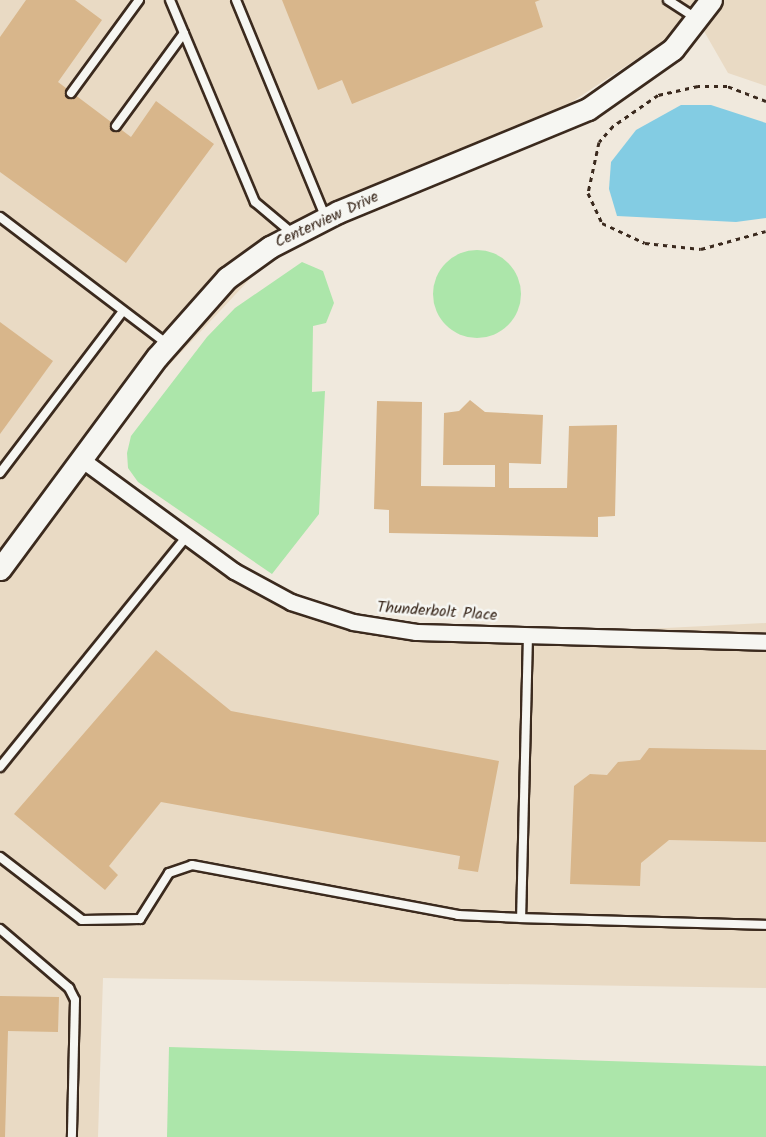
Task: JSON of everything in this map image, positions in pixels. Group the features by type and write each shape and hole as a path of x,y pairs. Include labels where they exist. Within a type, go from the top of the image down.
{"street":[{"name":"Centerview Drive","path":"0,569 167,344 227,278 292,234 326,218 588,109 673,49 711,0"},
{"name":"Thunderbolt Place","path":"81,459 186,537 272,593 353,622 416,632 766,642"}],"lane":[{"path":"71,93 139,0"},
{"path":"170,0 255,202 292,234"},
{"path":"236,0 326,218"},
{"path":"668,0 698,19"},
{"path":"116,126 184,33"},
{"path":"0,217 167,344"},
{"path":"0,473 123,311"},
{"path":"0,767 186,537"},
{"path":"521,918 528,635"},
{"path":"0,857 82,920 140,919 169,873 192,865 458,915 766,925"},
{"path":"0,929 63,982 75,1000 72,1137"}],"path":[{"path":"766,101 727,86 698,86 658,95 613,126 599,142 588,193 602,223 645,243 701,249 766,231"}],"shaded area":[{"path":"0,0 766,0 766,86 728,73 697,19 513,141 292,234 81,459 186,537 353,622 528,635 766,623 766,988 103,978 98,1137 0,1137"}],"green space":[{"path":"477,250 494,254 508,263 517,277 521,294 517,311 508,325 494,334 477,338 460,334 446,325 437,311 433,294 437,277 446,263 460,254"},
{"path":"302,262 323,271 334,303 326,323 313,326 312,392 325,391 319,514 272,574 138,482 128,468 127,453 131,436 207,337 235,308"},
{"path":"169,1047 766,1066 766,1137 167,1137"}],"water":[{"path":"681,105 711,105 766,123 766,218 736,222 617,216 609,189 611,162 636,130"}],"building":[{"path":"26,0 75,0 102,20 58,82 131,137 156,101 214,144 126,263 0,172 0,37"},
{"path":"282,0 540,0 535,2 543,27 352,104 342,80 318,90"},
{"path":"0,322 53,361 0,434"},
{"path":"470,400 485,412 543,415 541,464 509,463 509,488 567,488 569,426 617,425 615,516 598,517 598,537 389,533 389,510 374,509 377,401 422,402 421,486 495,487 495,465 443,465 444,413 459,411"},
{"path":"156,650 231,711 499,761 478,872 458,869 460,856 161,802 109,866 118,875 105,890 14,814"},
{"path":"649,748 766,750 766,842 669,840 641,863 640,886 570,884 574,786 590,774 607,775 618,762 640,760"},
{"path":"0,996 59,997 58,1032 8,1031 5,1137 0,1137"}]}
